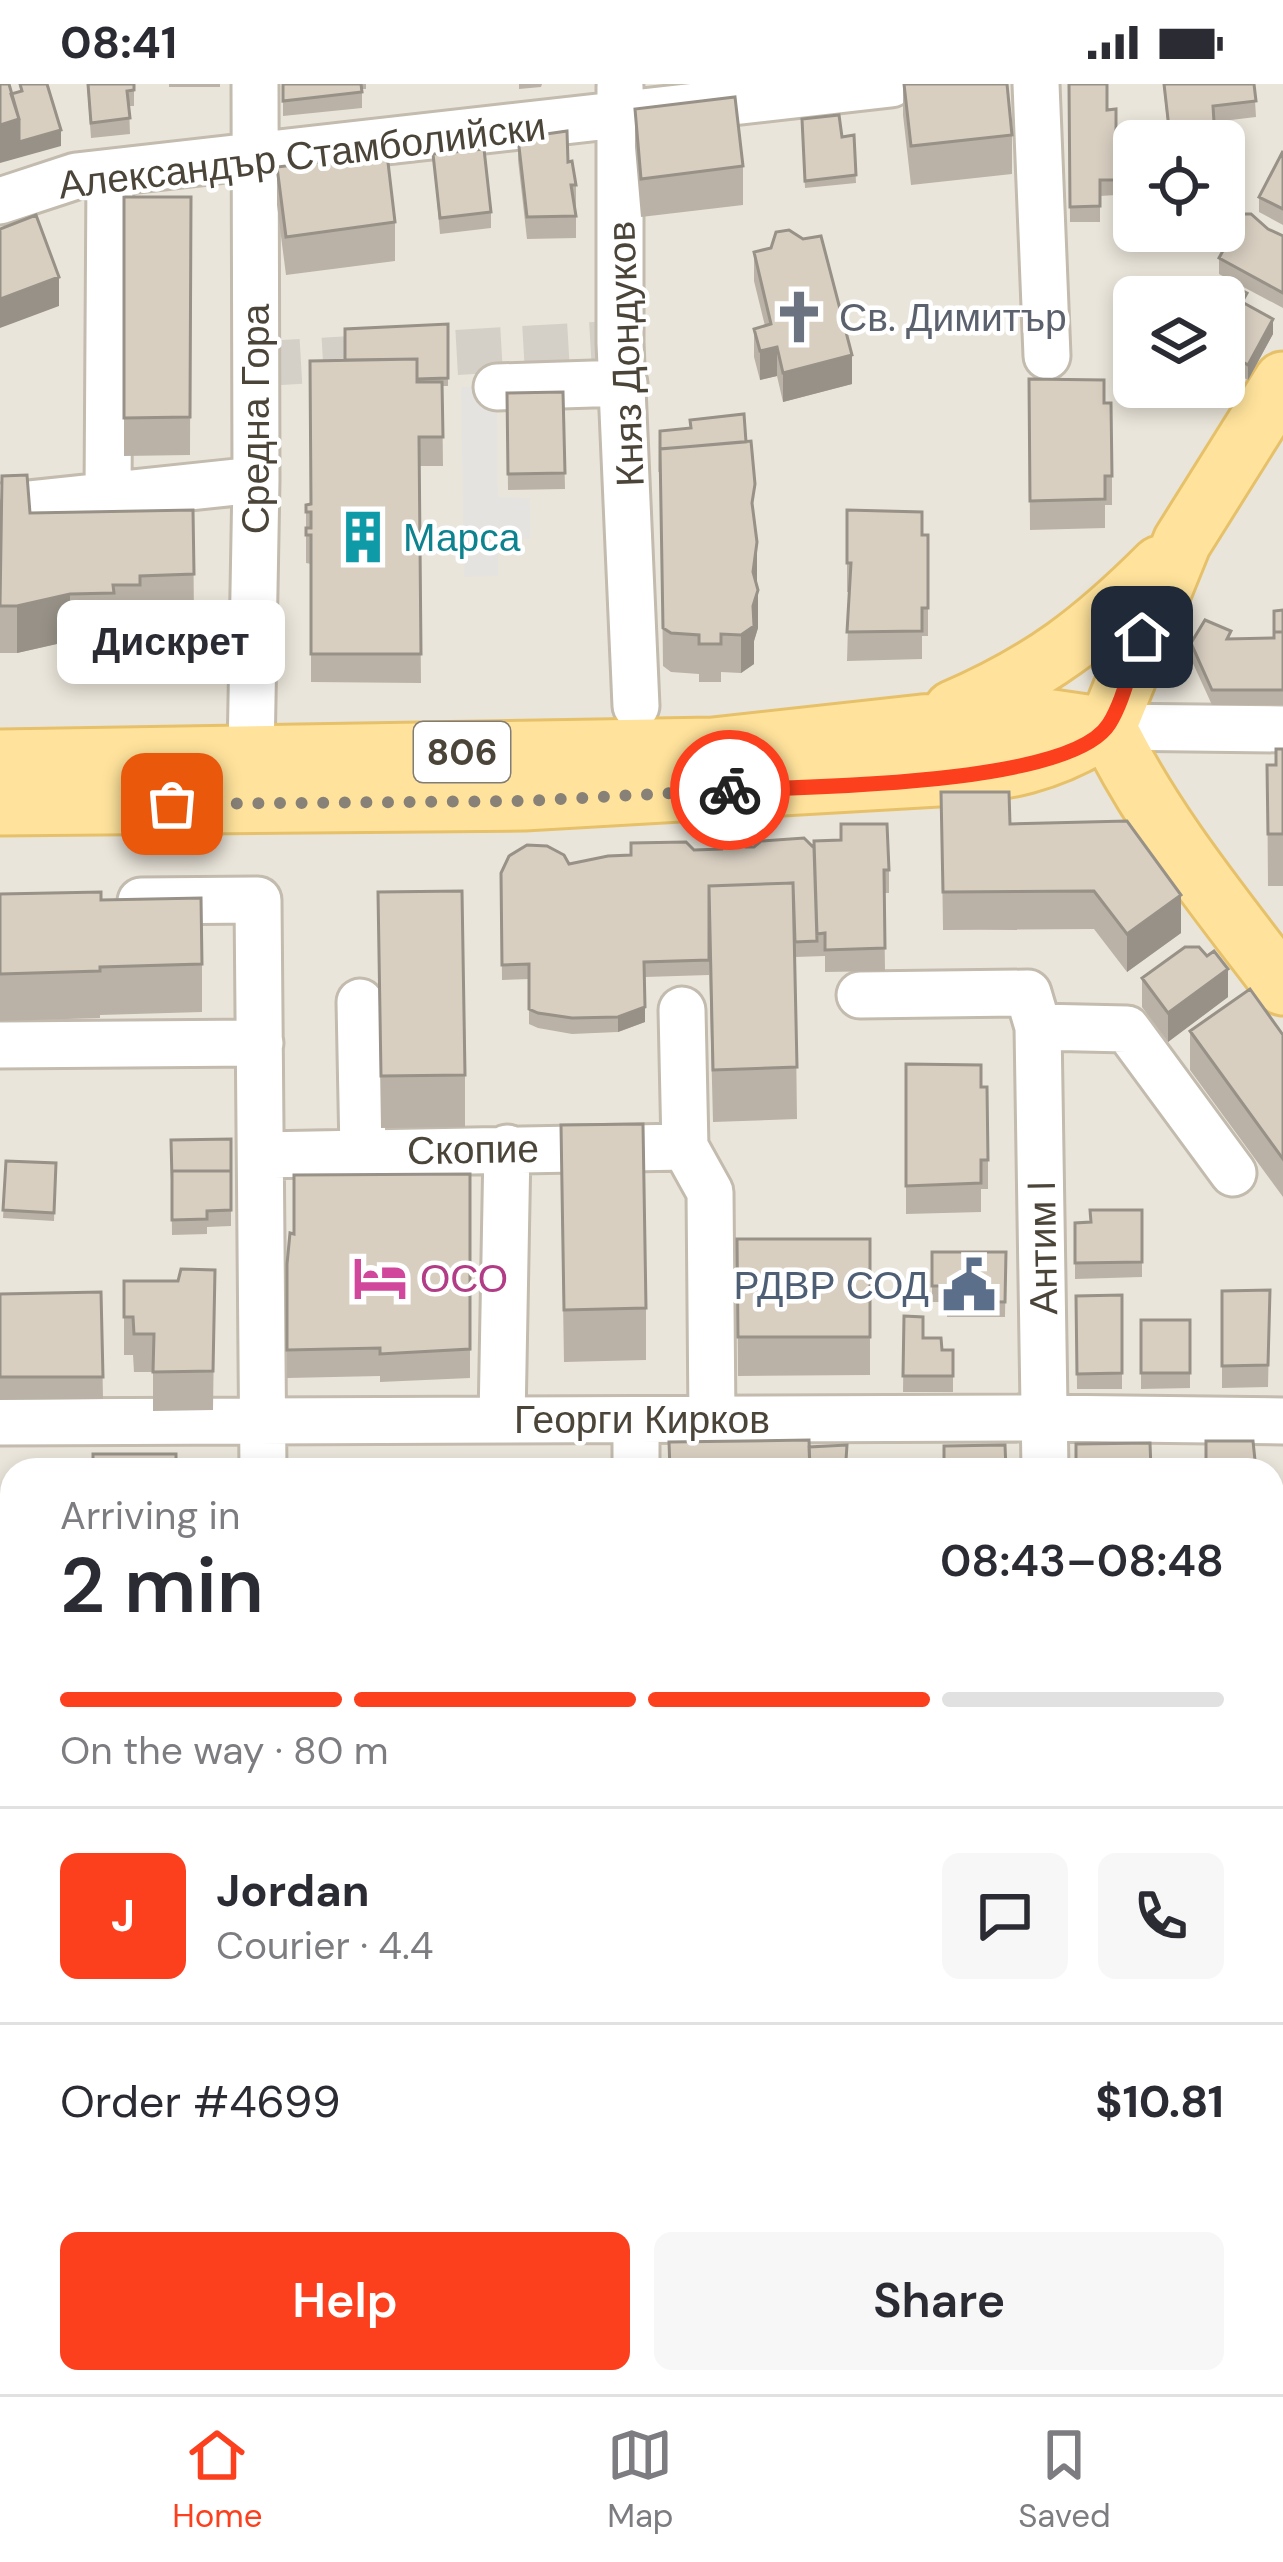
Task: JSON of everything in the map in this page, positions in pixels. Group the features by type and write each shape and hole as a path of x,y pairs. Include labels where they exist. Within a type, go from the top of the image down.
{"main road":[{"path":"1283,381 1182,542 1107,728 1132,778 1169,834 1283,986"},
{"path":"922,724 1004,688 1052,660 1106,620 1182,542"},
{"name":"806","path":"0,759 713,747 922,724 1038,717 1107,728"},
{"name":"806","path":"0,806 524,801 938,777 1005,772 1070,752 1107,728"}],"street":[{"name":"Средна Гора","path":"251,754 255,84"},
{"name":"Александър Стамболийски","path":"0,201 76,176 254,158 620,99 891,84"},
{"path":"1036,84 1047,356"},
{"name":"Княз Дондуков","path":"620,99 620,343 635,706"},
{"path":"108,493 110,175"},
{"path":"497,387 624,383"},
{"path":"0,507 256,481"},
{"path":"1107,728 1283,729"},
{"path":"137,901 258,900 263,1458"},
{"path":"860,995 1028,993 1038,1027 1127,1029 1233,1173"},
{"path":"360,1002 363,1151"},
{"path":"682,1010 685,1147 710,1192 712,1419"},
{"name":"Антим I","path":"1038,1027 1045,1458"},
{"path":"0,1045 260,1043"},
{"name":"Скопие","path":"261,1155 685,1147"},
{"path":"502,1420 507,1148"},
{"path":"636,1421 636,1458"},
{"name":"Георги Кирков","path":"0,1422 1283,1421"}],"shaded area":[{"path":"0,84 1283,84 1283,1458 0,1458"},
{"path":"461,387 497,387 498,497 530,498 530,539 498,540 498,576 464,577"}],"building":[{"path":"0,84 9,84 19,119 0,125"},
{"path":"20,84 47,84 61,130 19,142 19,119 11,94 22,91"},
{"path":"88,84 134,84 134,90 127,91 130,118 91,123"},
{"path":"283,84 361,84 362,92 283,101"},
{"path":"904,84 1007,84 1012,135 911,146"},
{"path":"1069,84 1107,84 1107,110 1116,109 1113,180 1100,180 1100,206 1070,207"},
{"path":"1164,84 1254,84 1256,101 1213,106 1214,120 1168,120"},
{"path":"735,97 743,166 641,179 635,109"},
{"path":"839,115 842,137 854,135 856,175 805,181 802,119"},
{"path":"567,131 576,216 527,217 518,138"},
{"path":"484,149 491,212 440,218 433,154"},
{"path":"1283,151 1283,209 1259,197"},
{"path":"387,154 395,222 286,237 277,167"},
{"path":"124,197 191,197 190,417 124,418"},
{"path":"1245,214 1251,214 1283,236 1283,293 1219,258 1222,252 1245,252"},
{"path":"36,215 59,277 0,299 0,229"},
{"name":"Св. Димитър","path":"789,230 803,239 821,236 852,355 783,373 777,347 760,351 754,329 771,324 754,252 771,248 776,232"},
{"path":"1245,304 1273,319 1245,363"},
{"path":"448,324 448,378 417,379 417,359 345,360 345,329"},
{"name":"Марса","path":"417,359 417,382 442,382 443,437 419,437 421,654 311,654 311,535 306,535 306,528 311,528 311,512 306,512 306,505 311,504 310,361"},
{"path":"1029,379 1104,380 1104,403 1111,403 1112,476 1105,476 1105,499 1030,501"},
{"path":"563,392 565,473 508,474 507,393"},
{"path":"744,414 746,442 660,449 660,431 691,428 690,420"},
{"path":"751,441 757,542 753,572 758,590 754,626 741,635 721,634 721,644 699,644 699,635 663,628 660,449"},
{"path":"27,475 30,513 193,510 194,574 140,576 140,585 113,585 114,593 70,594 0,606 2,476"},
{"path":"847,510 922,512 922,535 928,535 928,608 922,608 922,631 847,632 851,563 847,563"},
{"path":"1283,610 1283,632 1274,632 1274,611"},
{"path":"1205,620 1231,631 1227,639 1274,638 1274,632 1283,632 1283,690 1212,690 1191,643"},
{"path":"1276,749 1283,749 1283,834 1268,834 1267,765 1276,765"},
{"path":"941,792 1009,792 1010,824 1127,821 1181,895 1127,934 1094,891 943,892"},
{"path":"841,824 887,824 885,948 825,950 825,933 817,934 814,841 841,840"},
{"path":"804,838 814,848 817,941 795,942 793,883 709,886 709,960 644,962 645,1007 618,1017 538,1013 529,1009 529,964 502,965 501,873 509,856 527,845 547,846 564,855 569,864 631,855 631,843 686,842 694,850 722,849 727,841 745,840 746,847 754,847 761,841"},
{"path":"793,883 797,1067 713,1070 709,886"},
{"path":"462,891 465,1075 381,1076 378,892"},
{"path":"101,892 101,900 201,898 202,964 0,974 0,894"},
{"path":"1185,947 1199,947 1207,956 1214,951 1228,969 1168,1013 1142,978"},
{"path":"1250,989 1283,1035 1283,1159 1190,1031"},
{"path":"906,1064 981,1065 981,1087 987,1087 988,1160 981,1160 981,1183 906,1186"},
{"path":"643,1124 646,1308 564,1310 561,1125"},
{"path":"231,1139 231,1171 172,1171 172,1179 171,1140"},
{"path":"6,1161 56,1163 54,1213 3,1210"},
{"path":"172,1171 231,1171 231,1210 207,1211 207,1219 172,1220"},
{"name":"ОСО","path":"470,1174 470,1349 380,1354 380,1348 287,1350 294,1175"},
{"path":"1090,1210 1142,1210 1142,1262 1075,1263 1075,1223 1091,1222"},
{"path":"737,1239 870,1239 870,1337 738,1337"},
{"name":"РДВР СОД","path":"932,1252 1006,1252 1005,1302 947,1301 947,1286 932,1286"},
{"path":"181,1269 215,1270 213,1371 153,1372 154,1334 134,1334 133,1317 124,1317 124,1281 178,1281"},
{"path":"1270,1290 1268,1365 1222,1366 1222,1291"},
{"path":"101,1292 103,1377 0,1377 0,1294"},
{"path":"1122,1295 1122,1373 1077,1374 1076,1296"},
{"path":"904,1316 923,1317 923,1338 941,1338 942,1350 953,1350 953,1376 903,1376"},
{"path":"1141,1320 1190,1320 1190,1373 1141,1373"},
{"path":"809,1440 810,1458 670,1458 669,1442"},
{"path":"1206,1441 1253,1441 1255,1458 1206,1458"},
{"path":"1150,1443 1151,1458 1076,1458 1076,1444"},
{"path":"847,1445 846,1458 809,1458 809,1447"},
{"path":"1005,1445 1006,1458 944,1458 944,1446"},
{"path":"93,1454 176,1454 176,1458 93,1458"}],"tunnel":[{"path":"256,364 620,343"}],"way so far":[{"path":"172,804 524,801 730,790"}],"place":[{"name":"Св. Димитър","path":"799,317"},
{"name":"Марса","path":"363,537"},
{"name":"Дискрет","path":"172,804"},
{"name":"ОСО","path":"380,1278"},
{"name":"РДВР СОД","path":"969,1285"}],"route":[{"path":"730,790 1005,772 1070,752 1107,728 1142,637"}]}
